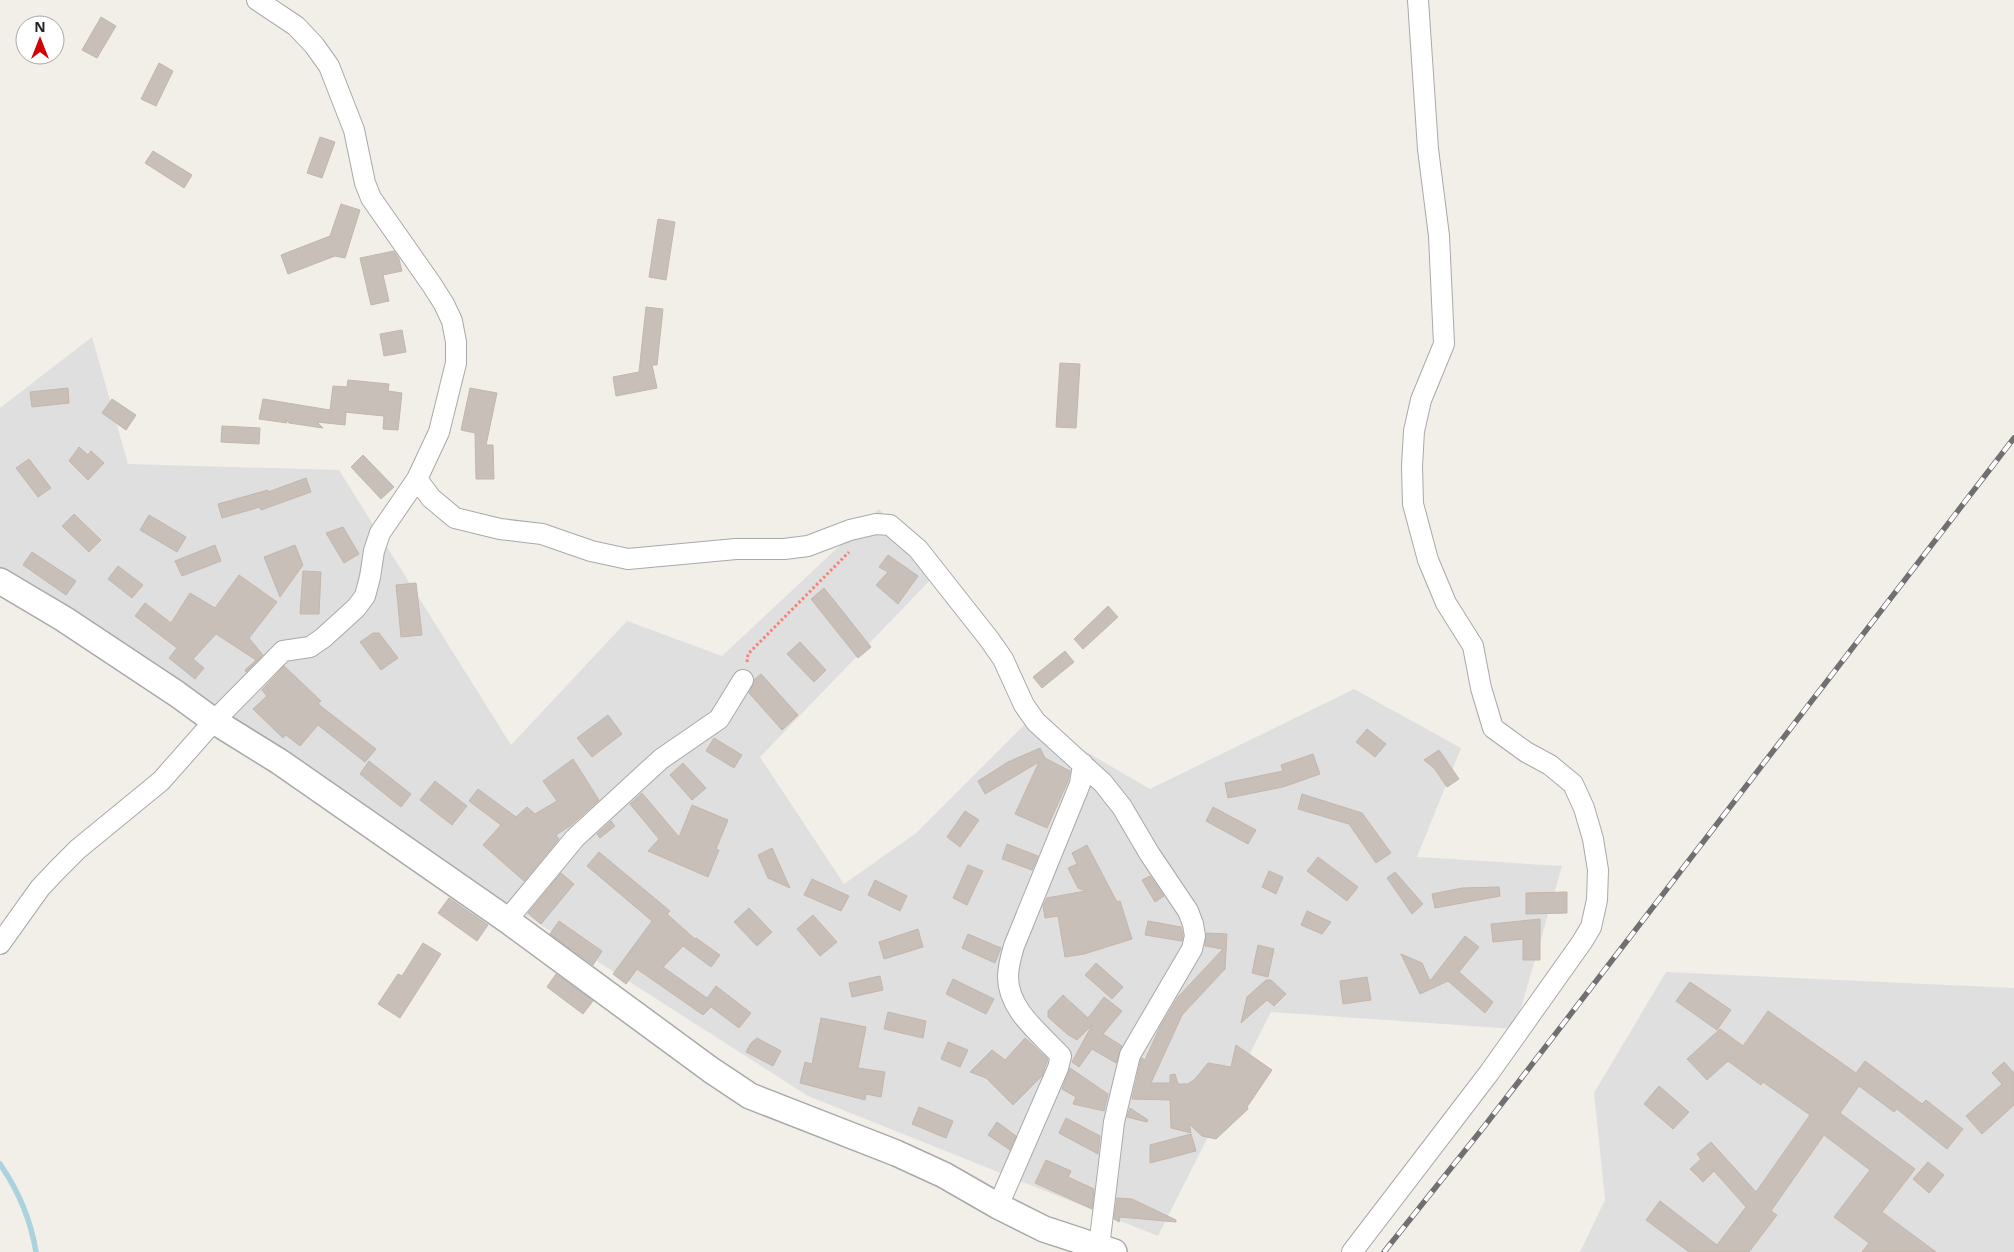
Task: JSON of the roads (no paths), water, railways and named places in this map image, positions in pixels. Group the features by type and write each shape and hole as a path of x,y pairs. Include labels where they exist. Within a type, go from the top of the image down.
{"street":[{"path":"0,944 40,888 78,848 161,781 214,721 283,651 310,647 343,621 356,608 365,596 374,550 380,533 417,479 439,432 456,363 456,342 452,321 432,285 371,198 365,184 354,130 329,66 314,45 296,26 257,0"},
{"path":"1352,1252 1488,1073 1582,942 1591,927 1597,900 1598,870 1593,839 1584,808 1573,784 1550,765 1526,752 1493,728 1481,688 1473,646 1446,603 1428,560 1413,504 1412,466 1414,431 1421,400 1444,344 1439,236 1428,149 1418,0"},
{"path":"0,581 64,619 177,694 214,721 280,762 507,920 711,1070 750,1096 896,1153 1044,1229 1107,1250 1114,1122 1130,1055 1192,948 1195,936 1193,924 1188,912 1104,783 1036,722 1024,705 1003,659 918,549 890,525 876,524 850,530 808,546 784,549 736,549 628,559 591,552 542,534 500,529 455,518 431,498 417,479"},
{"path":"507,920 575,838 661,759 719,719 743,680"},
{"path":"998,1206 1062,1056 1020,1013 1012,996 1008,978 1014,946 1080,784 1083,764"}],"waterway":[{"path":"0,1164 13,1184 23,1206 36,1252"}],"railway":[{"path":"1384,1252 1483,1128 2014,438"}]}
